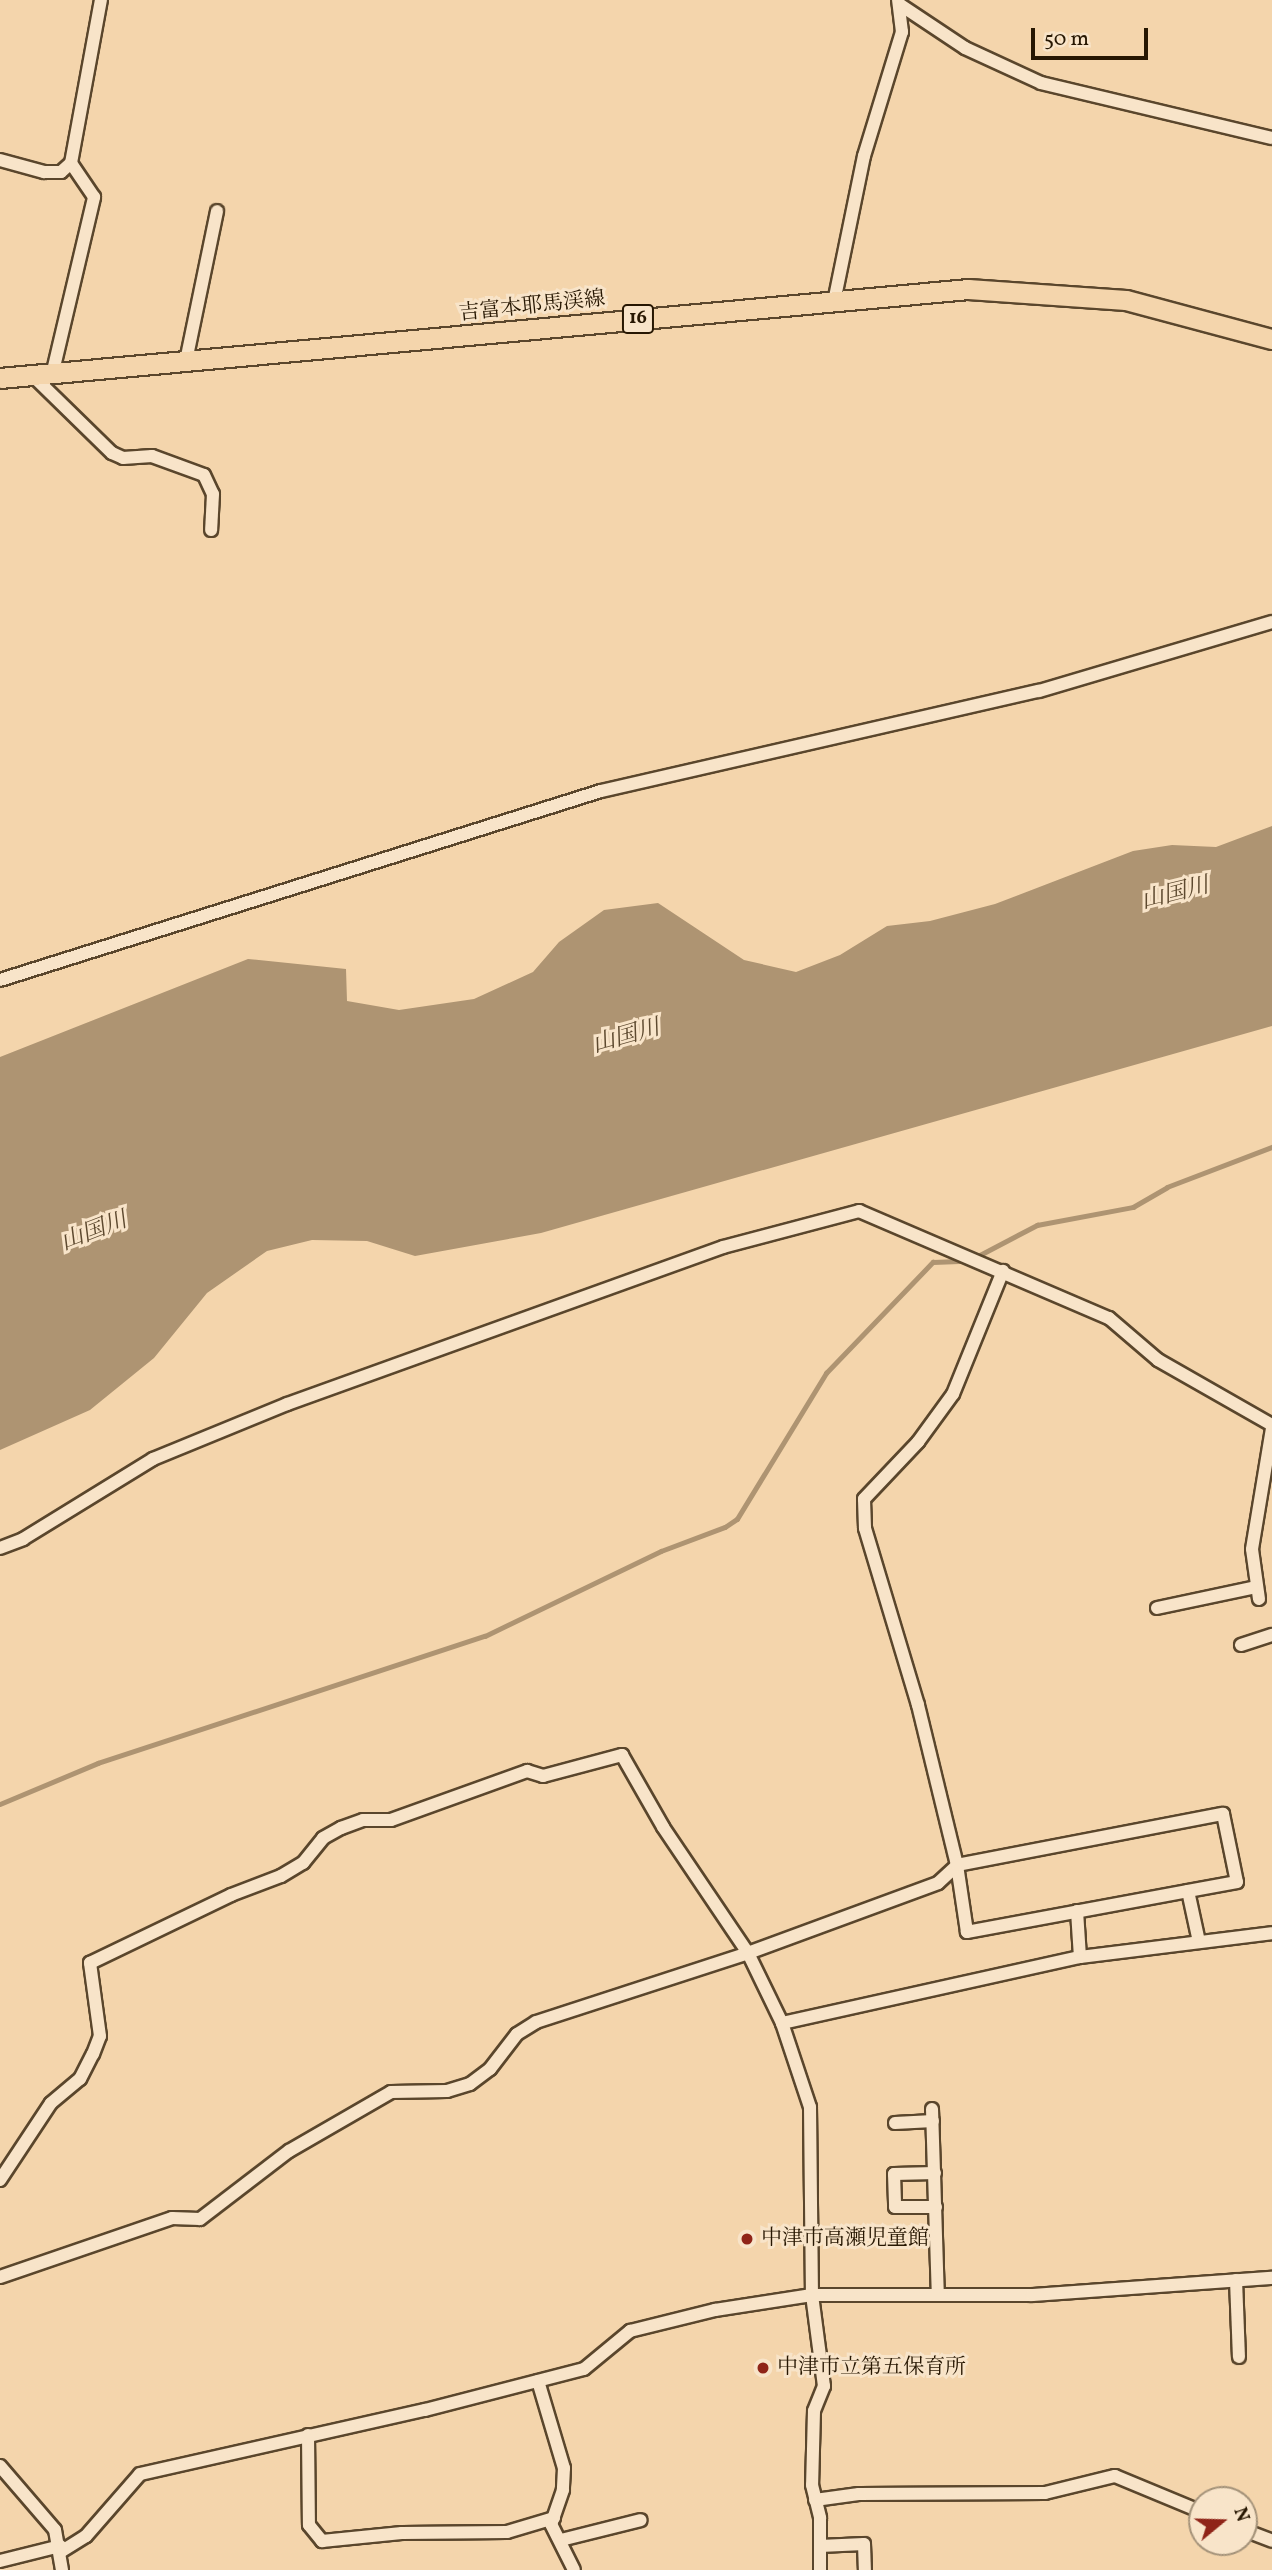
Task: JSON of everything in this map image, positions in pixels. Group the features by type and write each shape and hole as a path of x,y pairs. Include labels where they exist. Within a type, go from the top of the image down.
{"main road":[{"name":"吉富本耶馬渓線","path":"0,378 53,371 968,289 1039,290 1126,300 1272,339"}],"street":[{"path":"0,160 44,172 61,172 71,163 101,0"},
{"path":"898,2 964,48 1041,83 1272,138"},
{"path":"834,302 864,156 902,32 898,2"},
{"path":"53,371 94,197 71,163"},
{"path":"186,361 217,211"},
{"path":"32,374 112,453 123,458 152,456 204,475 213,494 211,530"},
{"path":"0,980 601,790 1038,691 1272,622"},
{"path":"0,1548 23,1539 153,1459 287,1404 710,1251 830,1216 859,1211 1110,1318 1158,1360 1272,1426 1252,1549 1258,1593 1157,1608"},
{"path":"0,2277 172,2218 200,2219 289,2151 391,2092 447,2091 470,2084 490,2069 517,2034 536,2022 748,1953 938,1883 957,1865 1223,1814 1237,1882 967,1932 957,1865 918,1705 865,1528 864,1499 918,1442 953,1394 1003,1271"},
{"path":"1241,1645 1272,1635"},
{"path":"2,2176 51,2103 80,2078 93,2054 100,2036 90,1963 281,1876 303,1863 323,1838 341,1828 363,1820 391,1820 527,1771 543,1776 622,1755 663,1827 748,1953 782,2023 810,2107 812,2295 824,2386 814,2411 815,2500 820,2570"},
{"path":"1188,1891 1199,1942"},
{"path":"1077,1911 1080,1957"},
{"path":"782,2023 1080,1957 1272,1933"},
{"path":"895,2123 932,2115 938,2295"},
{"path":"935,2173 894,2174 895,2207 936,2207"},
{"path":"0,2561 61,2549 86,2536 140,2474 584,2369 630,2331 749,2303 812,2295 1032,2295 1272,2278"},
{"path":"1236,2280 1239,2357"},
{"path":"538,2381 564,2469 551,2525 574,2570"},
{"path":"308,2435 309,2525 322,2541 402,2533 507,2532 554,2518"},
{"path":"0,2466 55,2530 61,2549 62,2570"},
{"path":"815,2500 859,2494 1045,2493 1115,2476 1188,2506"},
{"path":"561,2540 641,2520"},
{"path":"820,2546 864,2544 865,2570"}],"water":[{"name":"山国川","path":"1272,826 1272,1026 541,1233 415,1256 367,1241 312,1240 267,1251 207,1293 154,1358 90,1410 0,1450 0,1057 248,959 346,969 347,1001 399,1010 474,999 533,972 559,942 604,910 658,903 744,960 796,972 840,955 887,926 930,921 995,904 1133,851 1172,845 1216,847"}],"waterway":[{"path":"976,1257 1037,1225 1133,1207 1167,1187 1272,1147"},
{"path":"0,1804 98,1763 485,1636 661,1551 725,1527 737,1519 826,1373 933,1262 965,1261"}],"place":[{"name":"中津市高瀬児童館","path":"747,2239"},
{"name":"中津市立第五保育所","path":"763,2368"}]}
